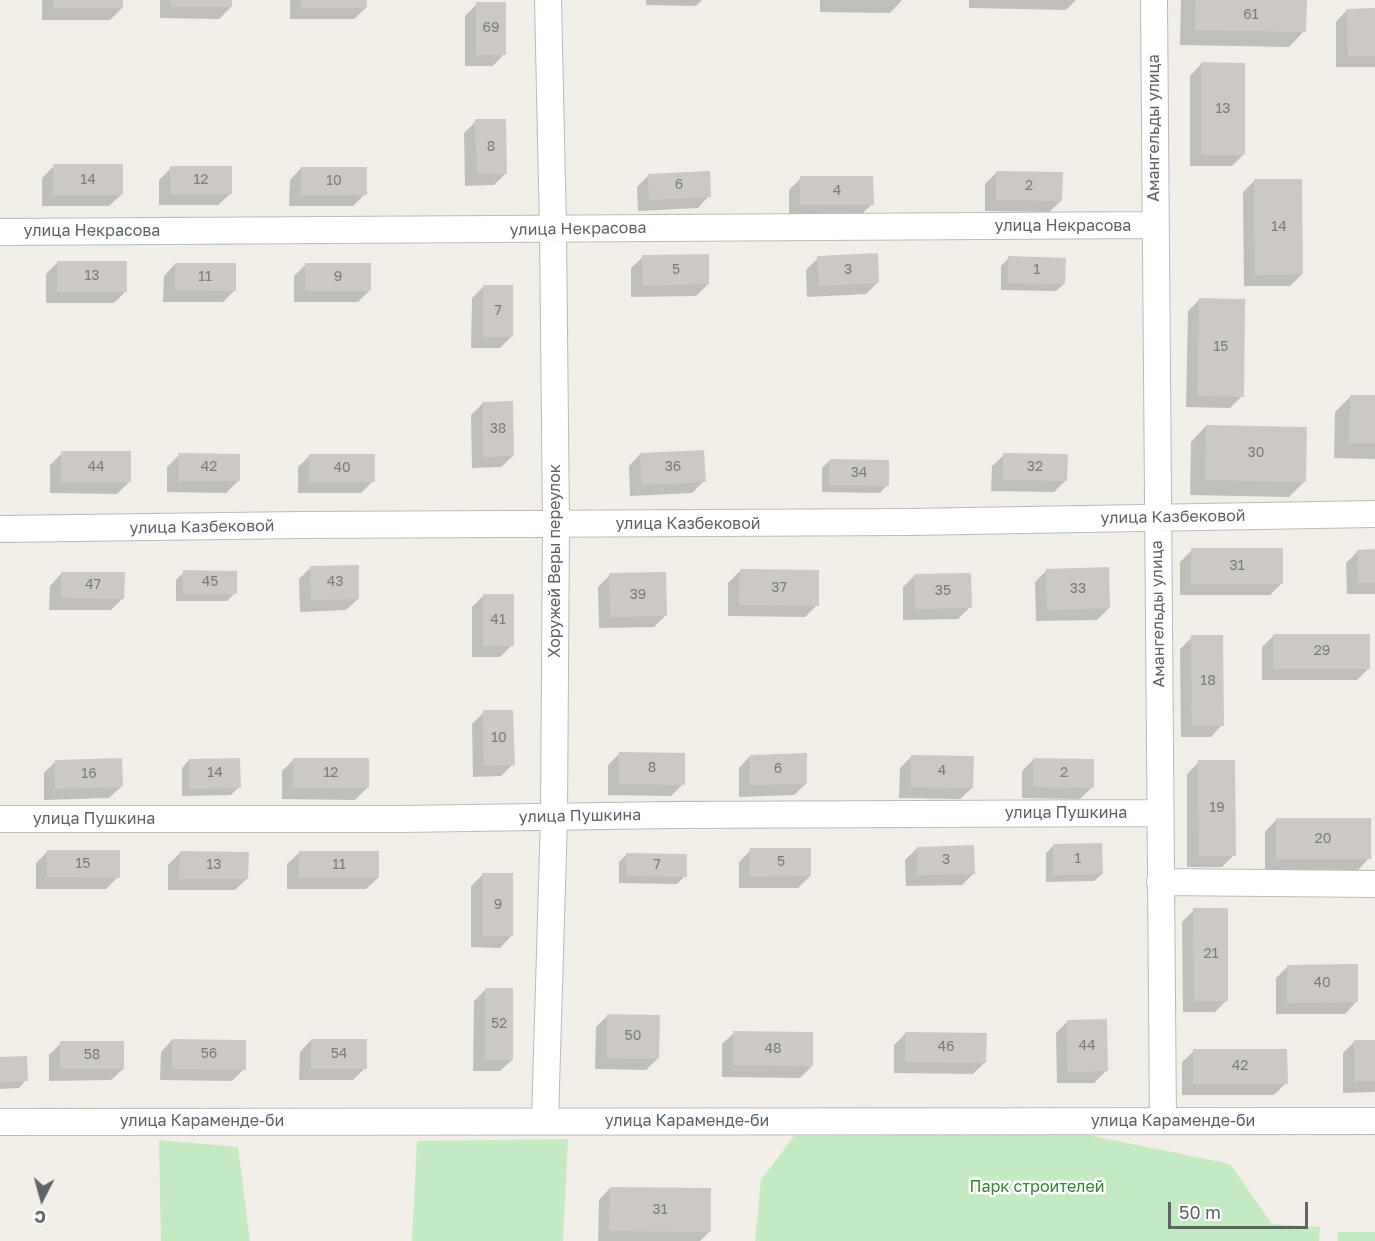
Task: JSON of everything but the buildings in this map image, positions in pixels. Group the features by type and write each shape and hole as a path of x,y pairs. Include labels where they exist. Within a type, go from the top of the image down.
{"street":[{"name":"Хоружей Веры переулок","path":"545,1121 554,817 555,524 553,230 548,0"},
{"name":"Амангельды улица","path":"1154,0 1162,1121"},
{"name":"улица Некрасова","path":"0,232 1155,225"},
{"name":"улица Казбековой","path":"0,529 898,523 1375,514"},
{"name":"улица Пушкина","path":"0,819 402,819 1160,813"},
{"path":"1160,882 1375,884"},
{"name":"улица Караменде-би","path":"0,1122 1375,1121"}],"green space":[{"name":"Парк строителей","path":"1078,1133 1230,1164 1272,1224 1320,1227 1319,1241 755,1241 761,1180 794,1136"},
{"path":"568,1139 563,1241 412,1241 417,1141"},
{"path":"159,1140 238,1147 250,1241 161,1241"},
{"path":"1338,1232 1375,1232 1375,1241 1338,1241"}]}
